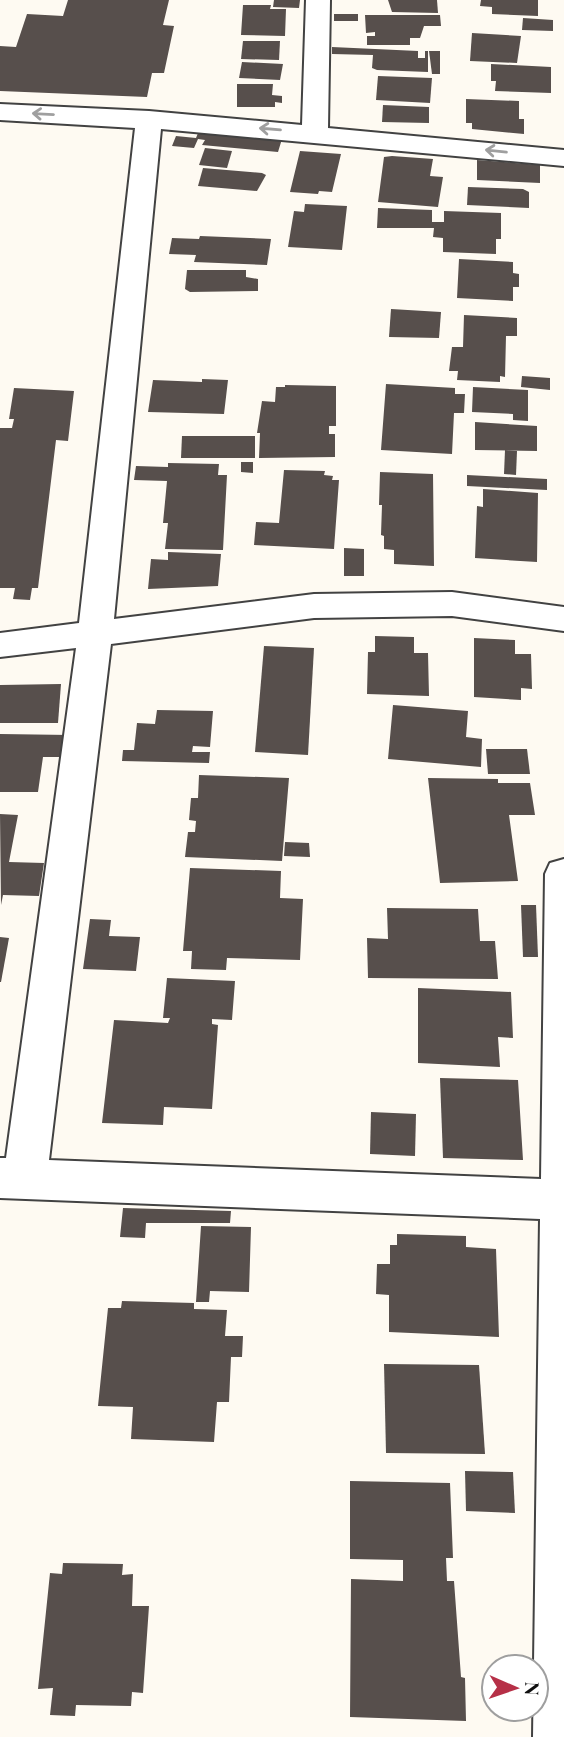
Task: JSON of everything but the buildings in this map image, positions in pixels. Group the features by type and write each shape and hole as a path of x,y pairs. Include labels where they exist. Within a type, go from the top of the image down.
{"street":[{"path":"315,133 318,0"},
{"path":"0,112 149,119 564,158"},
{"path":"149,119 95,633 13,1179 562,1199"},
{"path":"0,645 314,607 452,604 564,619"},
{"path":"560,1737 564,874"}]}
